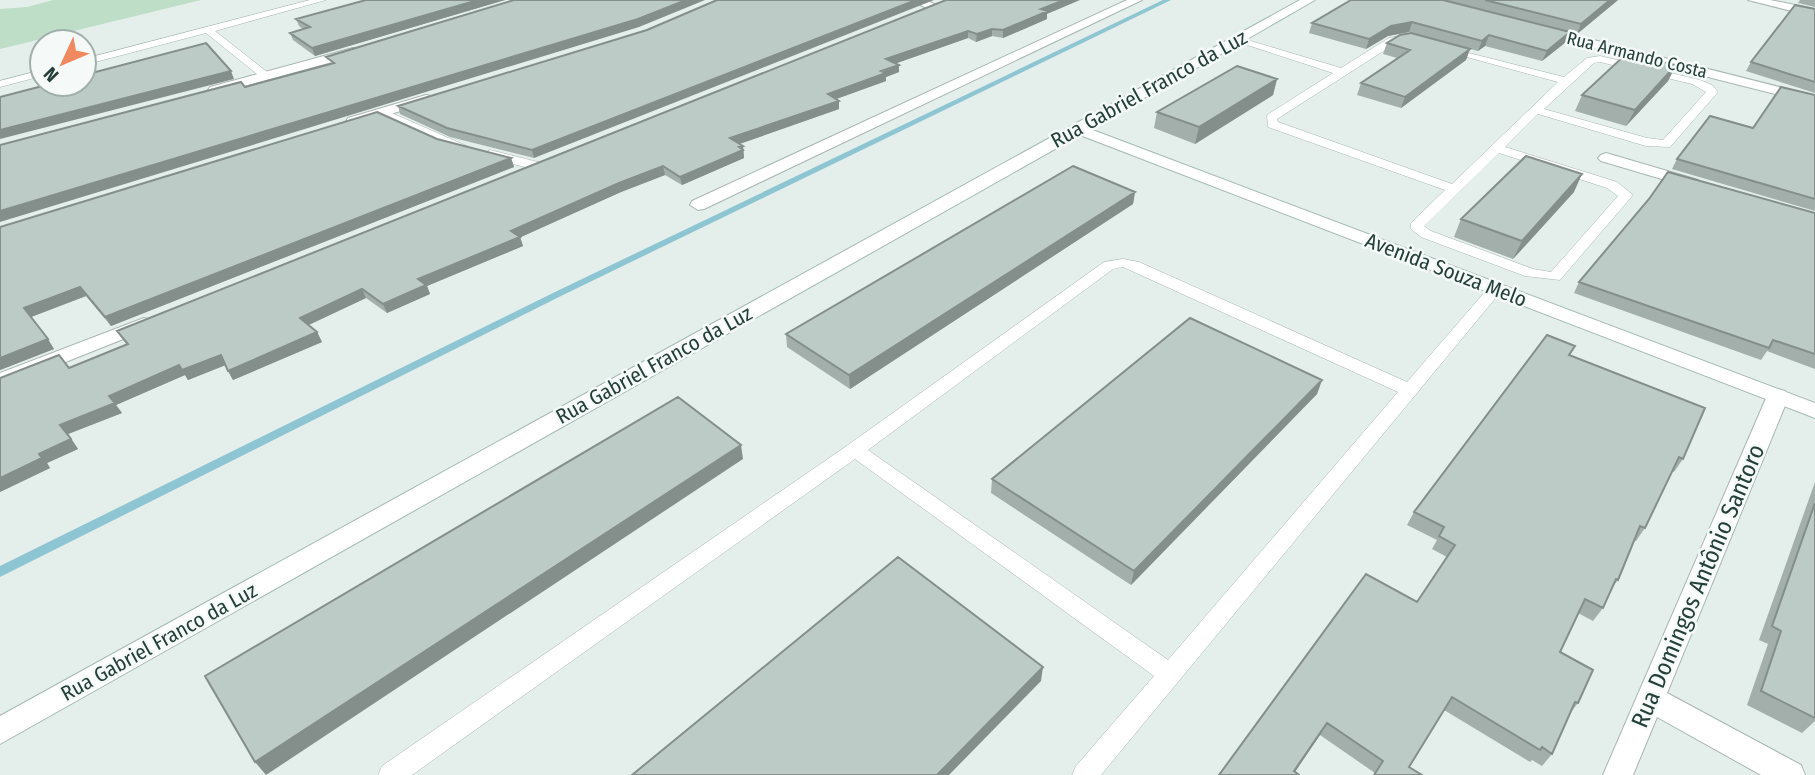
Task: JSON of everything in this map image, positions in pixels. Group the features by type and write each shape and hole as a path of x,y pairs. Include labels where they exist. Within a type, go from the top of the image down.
{"street":[{"path":"915,0 934,7"},
{"path":"908,17 951,0"},
{"path":"698,205 1136,0"},
{"name":"Rua Gabriel Franco da Luz","path":"0,731 1309,0"},
{"path":"1754,0 1815,13"},
{"name":"Rua Armando Costa","path":"1524,27 1815,100"},
{"path":"202,94 370,46"},
{"path":"342,125 447,93"},
{"name":"Avenida Souza Melo","path":"1078,129 1815,411"},
{"path":"1606,158 1711,189"},
{"path":"512,177 544,164"},
{"path":"0,381 163,317"},
{"name":"Rua Domingos Antônio Santoro","path":"1618,775 1778,397"},
{"path":"1650,699 1790,775"}],"lane":[{"path":"98,58 321,0"},
{"path":"208,30 267,77"},
{"path":"1237,40 1342,72"},
{"path":"1454,189 1272,124 1271,118 1394,40 1421,41 1566,81"},
{"path":"1497,148 1612,186 1626,195 1558,275 1548,277 1530,274 1418,229 1417,223 1566,81 1591,60 1600,59 1696,82 1708,87 1712,92 1666,144 1646,142 1536,110"},
{"path":"0,84 28,77"},
{"path":"381,113 445,142 544,164"},
{"path":"391,775 855,450 1110,265 1123,263 1189,289 1409,390"},
{"path":"1085,775 1495,289"},
{"path":"855,450 1170,674"}],"green space":[{"path":"53,0 201,0 86,28 28,28 28,42 0,49 0,9 27,7"}],"building":[{"path":"366,0 478,0 312,48 290,33 310,27 296,19"},
{"path":"514,0 686,0 638,19 0,211 0,145 241,82 245,87 334,63 326,57"},
{"path":"717,0 916,0 532,150 447,128 398,106 647,30"},
{"path":"946,0 1064,0 1041,9 1048,11 1003,30 992,29 977,34 968,31 886,59 899,65 881,71 886,73 828,94 839,101 730,138 743,146 739,147 743,150 680,177 663,166 619,183 511,231 520,237 418,279 426,285 383,304 362,289 300,318 317,332 228,371 221,355 182,370 179,365 109,396 115,403 60,425 71,439 39,454 42,458 0,478 0,378 59,355 69,368 128,344 117,331"},
{"path":"1351,0 1443,0 1570,32 1547,51 1489,35 1482,41 1412,22 1391,26 1369,39 1312,23"},
{"path":"1485,0 1610,0 1581,24"},
{"path":"1795,5 1815,9 1815,82 1751,62"},
{"path":"1411,33 1470,49 1405,97 1361,83 1410,50 1387,43 1400,35"},
{"path":"206,43 231,71 0,130 0,97 28,90 28,98 98,98 98,71"},
{"path":"1626,54 1676,65 1635,110 1582,95"},
{"path":"1237,66 1277,79 1199,127 1157,112"},
{"path":"1781,87 1815,95 1815,199 1677,159 1710,116 1753,128"},
{"path":"377,112 437,139 511,158 105,317 80,287 24,308 48,339 0,358 0,227"},
{"path":"1526,156 1582,174 1522,241 1461,219"},
{"path":"1073,166 1135,192 849,375 786,334"},
{"path":"1668,172 1815,213 1815,354 1773,340 1769,348 1579,282 1649,199"},
{"path":"1190,318 1322,380 1134,571 992,479"},
{"path":"1547,335 1575,346 1569,355 1705,408 1683,459 1679,457 1645,528 1640,526 1618,580 1616,579 1603,608 1585,599 1560,652 1593,670 1578,703 1575,702 1552,754 1542,747 1540,750 1452,697 1409,767 1422,775 1374,775 1383,761 1327,723 1294,771 1299,775 1219,775 1366,574 1417,602 1455,545 1439,536 1444,527 1414,512"},
{"path":"678,397 741,445 255,762 205,676"},
{"path":"1815,503 1815,718 1761,691 1781,631 1772,626"},
{"path":"898,557 1043,667 937,775 632,775"}],"waterway":[{"path":"0,572 558,294 1168,0"}]}
